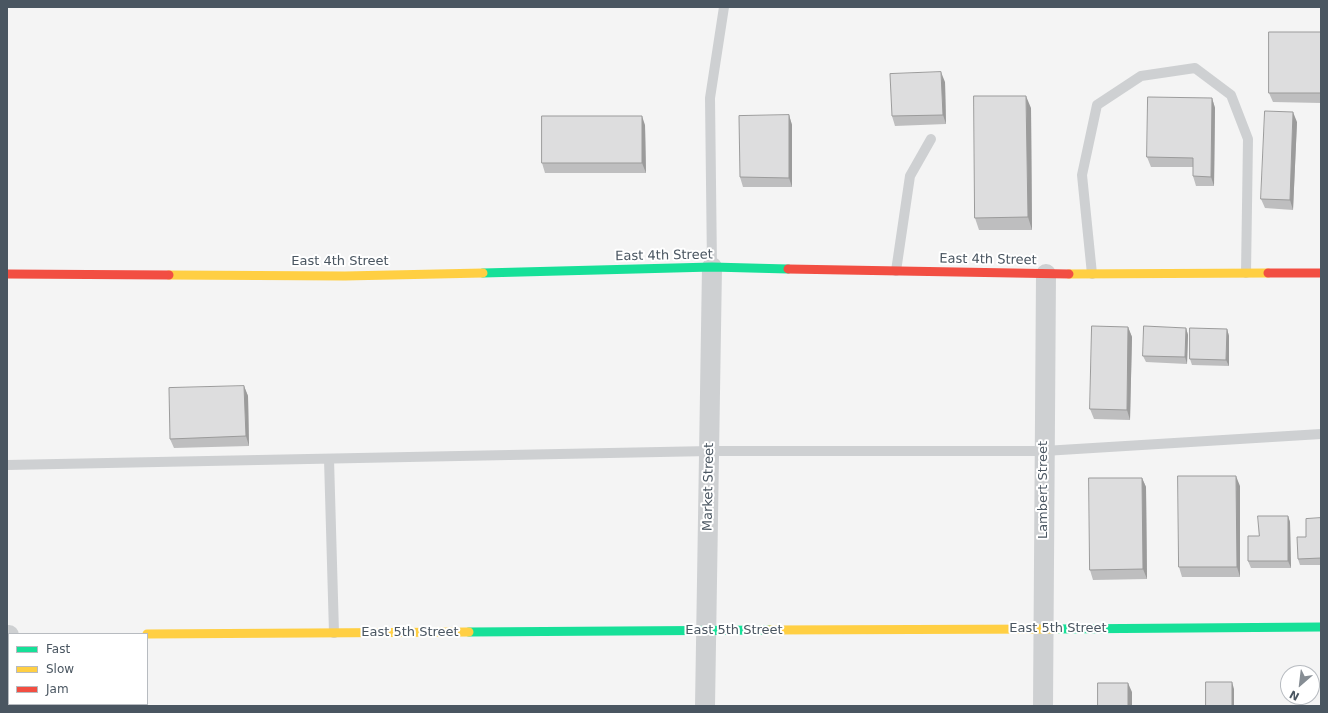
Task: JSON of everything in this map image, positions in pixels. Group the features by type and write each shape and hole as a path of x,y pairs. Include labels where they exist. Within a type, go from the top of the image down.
{"main road":[{"name":"East 4th Street","path":"7,274 345,276 712,267 1046,274 1321,273"},
{"name":"East 5th Street","path":"148,634 1321,627"}],"street":[{"name":"Market Street","path":"705,706 712,267"},
{"name":"Lambert Street","path":"1043,706 1046,274"}],"lane":[{"path":"712,267 710,98 724,7"},
{"path":"1092,274 1082,175 1097,105 1141,76 1195,68 1231,95 1248,139 1246,273"},
{"path":"896,271 910,176 931,139"},
{"path":"7,465 710,451 1044,451 1321,434"},
{"path":"329,459 334,633"}],"building":[{"path":"1269,32 1321,32 1321,93 1269,93"},
{"path":"941,72 943,115 892,116 890,74"},
{"path":"974,96 1026,96 1028,217 975,218"},
{"path":"1148,97 1212,98 1211,177 1193,176 1193,158 1147,157"},
{"path":"1265,111 1293,112 1290,200 1261,199"},
{"path":"789,115 789,178 740,177 739,116"},
{"path":"542,116 642,116 642,163 542,163"},
{"path":"1092,326 1128,327 1127,410 1090,409"},
{"path":"1144,326 1186,328 1185,357 1143,356"},
{"path":"1190,328 1227,329 1226,360 1190,359"},
{"path":"244,386 246,436 170,439 169,388"},
{"path":"1178,476 1236,476 1237,567 1179,567"},
{"path":"1089,478 1142,478 1143,569 1090,570"},
{"path":"1258,516 1288,516 1288,561 1248,561 1248,536 1259,536"},
{"path":"1321,518 1321,558 1298,559 1297,537 1306,537 1306,519"},
{"path":"1206,682 1232,682 1232,706 1206,706"},
{"path":"1098,683 1128,683 1128,706 1098,706"}],"traffic: fast":[{"path":"483,273 712,267 788,269"},
{"path":"1057,629 1321,627"},
{"path":"469,632 769,630"}],"traffic: slow":[{"path":"169,275 345,276 483,273"},
{"path":"1069,274 1268,273"},
{"path":"769,630 1057,629"},
{"path":"148,634 469,632"}],"traffic: jam":[{"path":"788,269 1069,274"},
{"path":"1268,273 1321,273"},
{"path":"7,274 169,275"}]}
